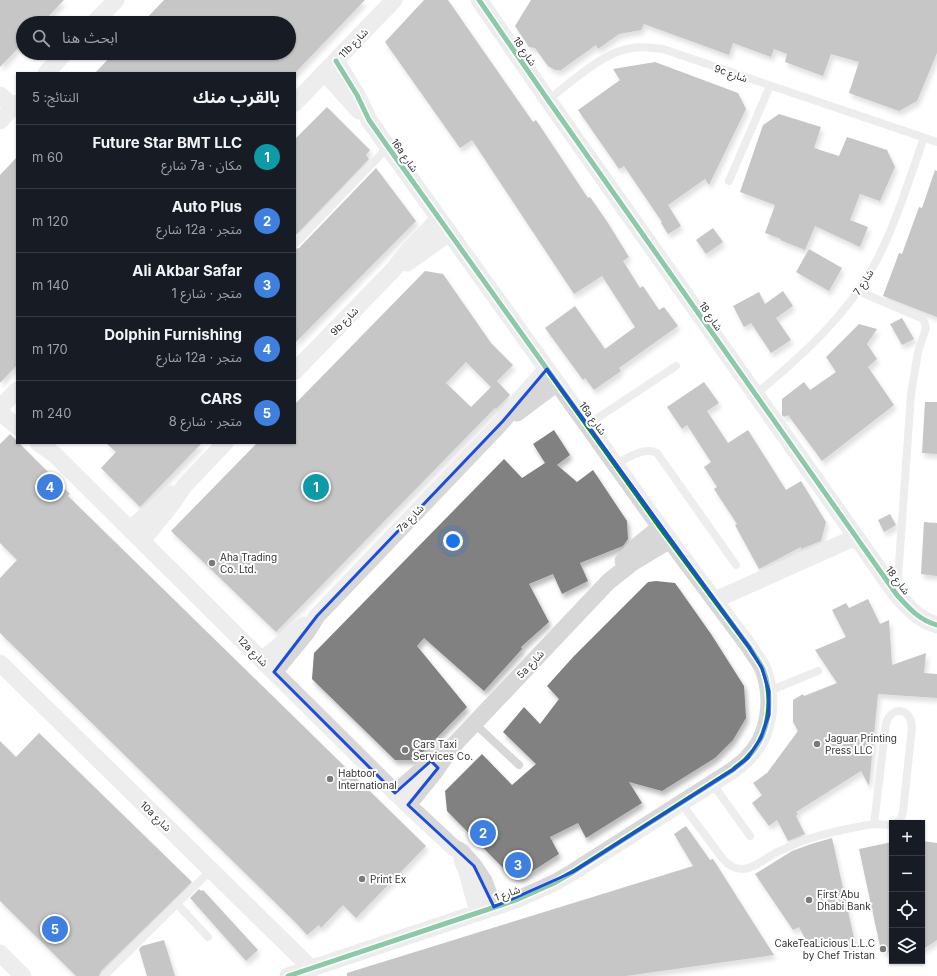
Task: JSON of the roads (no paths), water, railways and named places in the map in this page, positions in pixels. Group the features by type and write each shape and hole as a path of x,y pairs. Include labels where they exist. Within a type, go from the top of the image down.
{"street":[{"path":"101,16 116,0"},
{"name":"11b شارع","path":"296,102 394,0"},
{"name":"شارع 18","path":"479,2 897,595 916,615 930,624 937,625"},
{"path":"47,72 58,60"},
{"name":"16a شارع","path":"330,66 357,95 370,120 388,147 615,464 750,648 762,668 769,691 768,715 761,738 748,758 712,783"},
{"path":"0,96 15,105 1,119"},
{"name":"9b شارع","path":"296,370 393,270 408,251 444,226"},
{"name":"7a شارع","path":"274,672 307,632 317,616 502,421 518,401 552,376"},
{"path":"9,403 16,424"},
{"name":"12a شارع","path":"40,444 50,448 395,793 468,859 480,873 494,907"},
{"path":"142,541 185,485 224,444"},
{"path":"130,529 164,499 185,485"},
{"name":"5a شارع","path":"408,805 434,774 452,747 608,582 629,554 665,533"},
{"path":"715,600 856,537"},
{"name":"7a شارع","path":"262,660 295,631 317,616"},
{"name":"10a شارع","path":"0,663 312,969"},
{"name":"5a شارع","path":"395,793 432,761 452,747"},
{"name":"شارع 1","path":"288,976 478,913 535,892 572,872 712,783"},
{"name":"12a شارع","path":"453,847 468,872 478,913"},
{"path":"5,959 24,976"}],"lane":[{"name":"9c شارع","path":"548,100 601,59 616,52 631,48 647,47 663,49 937,142"},
{"path":"729,181 770,86"},
{"name":"شارع 7","path":"756,395 819,338 840,315 858,291 874,264 888,235 924,138"},
{"path":"296,243 388,147"},
{"path":"858,291 921,318 926,328 914,373 911,394 897,595"},
{"path":"587,425 676,366"},
{"path":"615,464 646,450 657,453 736,565"},
{"path":"769,691 818,671"},
{"path":"874,824 886,723 888,717 892,713 898,711 904,712 912,721 903,812 899,820"},
{"path":"474,724 519,765"},
{"path":"712,783 750,836"},
{"path":"681,803 723,859 730,866 742,869 749,868 778,852 801,842 831,832 874,824 889,825"},
{"path":"105,975 211,870"},
{"path":"177,904 208,937"}],"place":[{"name":"Dolphin Furnishing","path":"50,487"},
{"name":"Future Star BMT LLC","path":"316,487"},
{"name":"Aha Trading Co. Ltd.","path":"212,563"},
{"name":"Jaguar Printing Press LLC","path":"817,744"},
{"name":"Cars Taxi Services Co.","path":"405,750"},
{"name":"Habtoor International","path":"330,779"},
{"name":"Auto Plus","path":"483,833"},
{"name":"Ali Akbar Safar","path":"518,865"},
{"name":"Print Ex","path":"362,879"},
{"name":"First Abu Dhabi Bank","path":"809,900"},
{"name":"CARS","path":"55,929"},
{"name":"CakeTeaLicious L.L.C by Chef Tristan","path":"883,949"}]}
